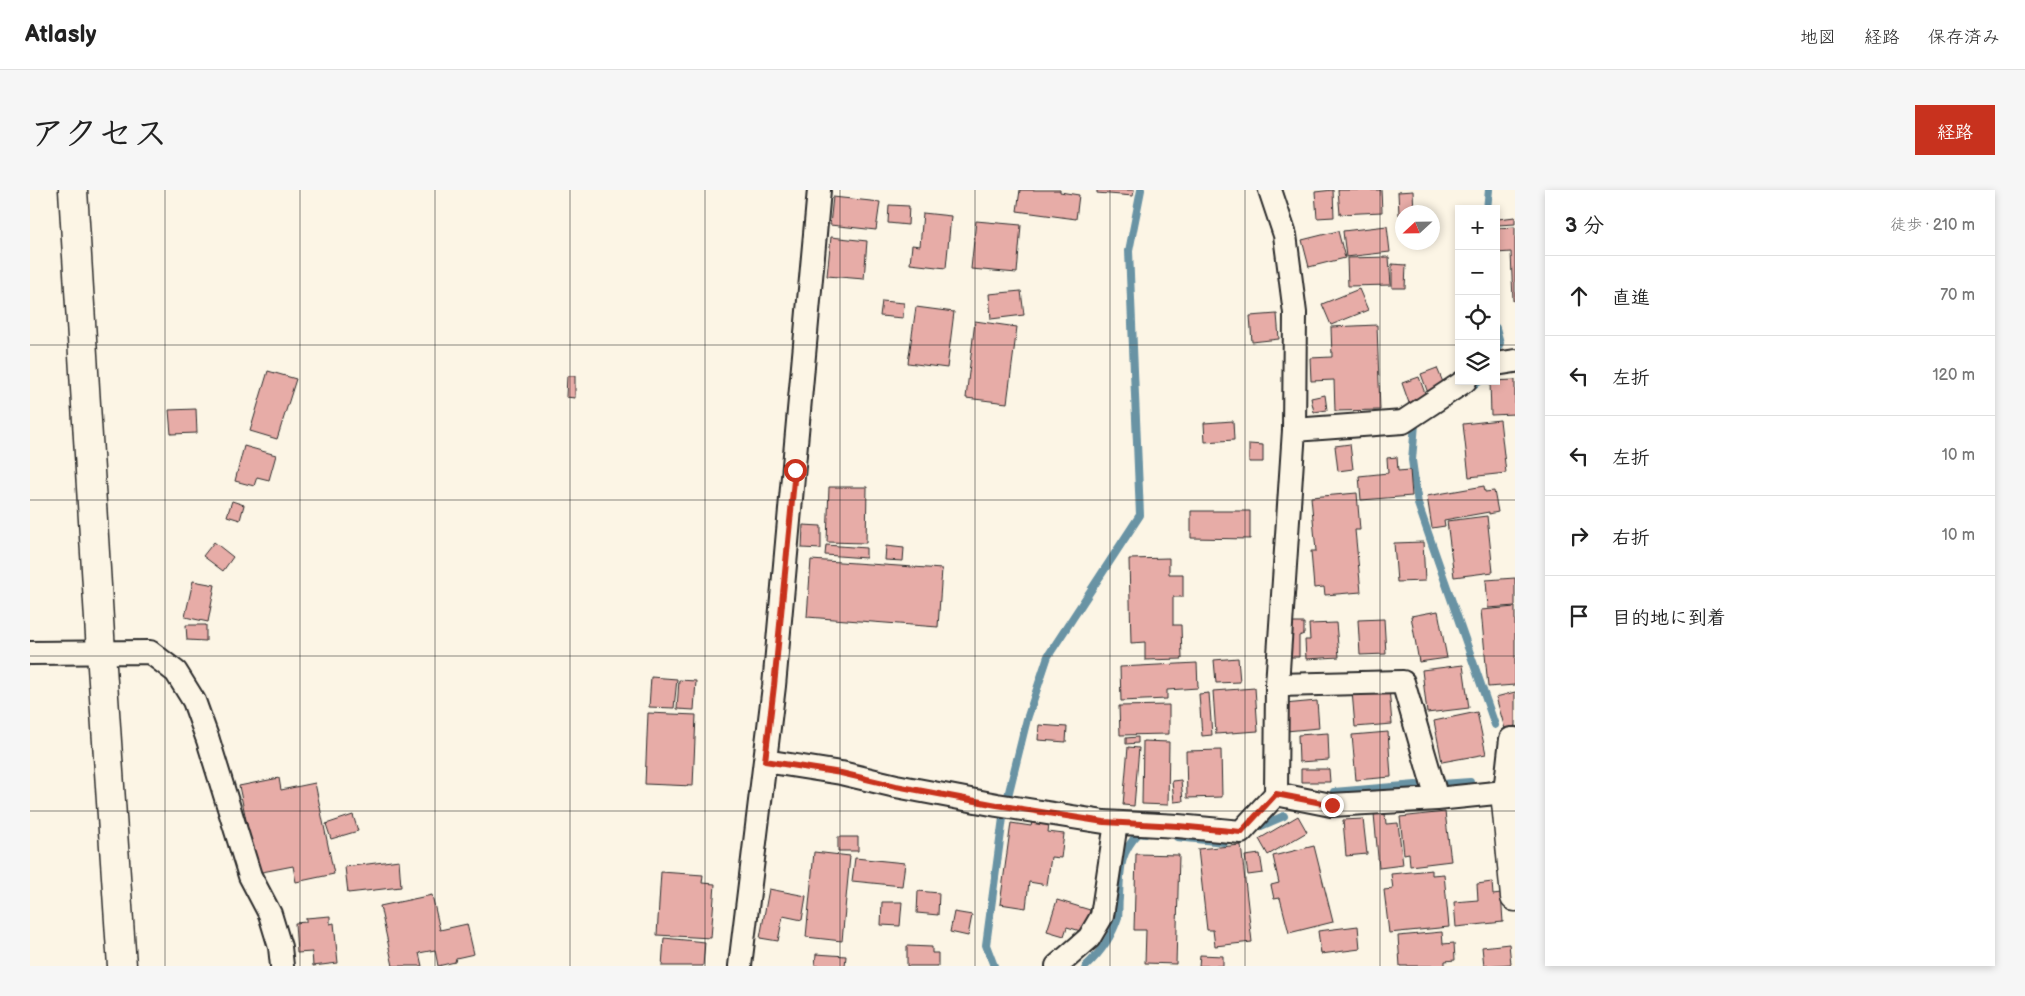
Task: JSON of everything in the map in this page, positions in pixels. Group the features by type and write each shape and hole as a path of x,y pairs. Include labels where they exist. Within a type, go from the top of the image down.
{"street":[{"path":"73,190 122,966"},
{"path":"740,966 774,686 819,190"},
{"path":"765,761 841,773 896,786 997,805 1116,823 1241,832 1276,794 1277,685 1294,430 1295,313 1285,235 1270,190"},
{"path":"1500,363 1515,361"},
{"path":"1294,430 1403,422 1459,385"},
{"path":"30,653 150,652 176,672 194,701 250,876 270,914 280,947 282,966"},
{"path":"1277,685 1403,682 1437,799"},
{"path":"1515,739 1511,739 1505,792 1515,897"},
{"path":"1276,794 1332,805 1437,799 1505,792"},
{"path":"1057,966 1089,938 1102,916 1116,823"}],"building":[{"path":"1020,190 1060,190 1060,192 1079,195 1076,219 1017,211"},
{"path":"1097,190 1134,190 1133,196 1097,193"},
{"path":"1333,190 1334,217 1317,218 1315,192"},
{"path":"1338,190 1381,190 1382,212 1340,214"},
{"path":"1413,191 1414,205 1399,205 1398,192"},
{"path":"833,197 880,202 876,230 830,225"},
{"path":"889,205 909,206 908,225 888,223"},
{"path":"923,213 951,216 946,268 910,264 912,245 920,246"},
{"path":"1515,217 1515,224 1500,225 1500,219"},
{"path":"976,221 1021,225 1017,273 971,269"},
{"path":"1387,226 1390,252 1346,257 1343,231"},
{"path":"1515,227 1515,301 1513,301 1511,252 1500,253 1500,228"},
{"path":"1338,231 1345,258 1309,267 1302,240"},
{"path":"831,237 867,241 864,279 827,276"},
{"path":"1389,257 1391,285 1348,286 1347,258"},
{"path":"1392,264 1406,265 1405,288 1392,288"},
{"path":"1359,289 1368,310 1331,325 1322,304"},
{"path":"1021,291 1024,315 991,319 989,294"},
{"path":"882,301 904,303 903,318 880,316"},
{"path":"916,307 954,312 947,368 908,363"},
{"path":"1277,314 1279,339 1252,342 1250,316"},
{"path":"975,321 1017,327 1007,403 966,398"},
{"path":"1377,325 1380,410 1335,411 1334,380 1311,381 1310,358 1332,357 1331,327"},
{"path":"1437,368 1445,387 1428,393 1421,374"},
{"path":"268,371 296,379 277,439 250,431"},
{"path":"567,376 575,376 575,398 566,397"},
{"path":"1419,377 1426,396 1409,403 1402,383"},
{"path":"1515,380 1515,414 1491,415 1490,385 1500,385 1500,381"},
{"path":"1325,395 1327,410 1314,412 1311,398"},
{"path":"196,409 197,433 171,434 169,410"},
{"path":"1500,420 1506,473 1469,477 1463,424"},
{"path":"1233,421 1234,440 1205,442 1204,423"},
{"path":"1249,444 1263,445 1263,462 1249,462"},
{"path":"1350,444 1353,469 1338,471 1335,446"},
{"path":"244,446 276,455 269,480 257,477 254,486 235,481"},
{"path":"1397,457 1398,471 1410,470 1412,496 1361,500 1359,476 1388,473 1387,458"},
{"path":"1484,486 1485,492 1494,491 1498,512 1444,520 1445,526 1432,528 1427,496"},
{"path":"829,487 867,487 866,543 827,542"},
{"path":"1357,493 1360,530 1355,530 1361,592 1325,595 1324,587 1314,588 1311,551 1316,551 1311,497"},
{"path":"232,501 244,505 240,520 227,516"},
{"path":"1191,511 1250,511 1250,539 1191,538"},
{"path":"1487,516 1493,572 1454,577 1447,521"},
{"path":"803,525 821,526 821,549 802,548"},
{"path":"214,542 233,557 223,571 203,556"},
{"path":"1423,542 1425,581 1397,582 1394,543"},
{"path":"826,545 866,548 866,558 825,555"},
{"path":"886,546 904,548 903,561 885,560"},
{"path":"1169,558 1169,574 1183,574 1183,597 1173,597 1173,625 1181,625 1182,659 1145,660 1145,642 1131,643 1129,559"},
{"path":"811,560 942,569 938,627 807,617"},
{"path":"1515,578 1515,606 1488,608 1486,580"},
{"path":"193,581 215,585 208,622 185,617"},
{"path":"1515,607 1515,685 1488,687 1481,610"},
{"path":"1438,611 1447,658 1419,662 1411,616"},
{"path":"1384,619 1386,654 1360,655 1358,620"},
{"path":"1287,623 1304,623 1304,634 1299,636 1299,657 1288,657"},
{"path":"1336,623 1339,657 1306,659 1305,640 1310,640 1309,624"},
{"path":"186,625 206,625 206,641 187,640"},
{"path":"1238,658 1240,682 1216,683 1214,660"},
{"path":"1197,663 1198,688 1167,690 1167,699 1121,701 1120,667"},
{"path":"1463,665 1469,708 1427,713 1422,670"},
{"path":"651,677 677,679 674,708 649,707"},
{"path":"679,680 696,681 694,710 677,709"},
{"path":"1255,688 1258,731 1216,734 1213,691"},
{"path":"1389,688 1392,724 1355,727 1352,691"},
{"path":"1515,692 1515,726 1505,729 1496,697"},
{"path":"1209,693 1212,735 1202,736 1199,694"},
{"path":"1317,701 1319,728 1286,731 1284,704"},
{"path":"1169,705 1169,734 1120,735 1119,706"},
{"path":"1477,712 1486,754 1442,762 1434,721"},
{"path":"648,713 696,715 693,786 645,784"},
{"path":"1039,725 1067,727 1066,742 1038,740"},
{"path":"1388,732 1391,777 1356,780 1352,735"},
{"path":"1328,733 1329,760 1299,762 1298,735"},
{"path":"1138,737 1138,743 1126,744 1126,738"},
{"path":"1143,741 1169,742 1168,805 1142,804"},
{"path":"1128,747 1139,748 1134,806 1123,805"},
{"path":"1221,750 1222,797 1187,798 1186,751"},
{"path":"1301,769 1329,769 1330,782 1301,782"},
{"path":"279,778 281,790 315,783 334,874 296,882 293,866 257,873 239,786"},
{"path":"1181,780 1183,801 1174,802 1172,781"},
{"path":"1445,812 1451,861 1410,866 1409,853 1404,854 1400,817"},
{"path":"1385,813 1386,824 1398,823 1403,865 1379,868 1374,814"},
{"path":"353,815 358,831 331,839 326,824"},
{"path":"1298,816 1307,832 1268,855 1259,839"},
{"path":"1363,819 1367,854 1346,856 1343,820"},
{"path":"1032,822 1049,824 1048,832 1064,834 1061,858 1051,857 1047,885 1029,882 1026,908 1000,904 1011,823 1031,826"},
{"path":"838,837 858,837 858,851 838,851"},
{"path":"1241,845 1252,942 1215,946 1213,930 1207,930 1198,849"},
{"path":"1314,846 1333,922 1289,933 1280,898 1274,899 1271,885 1279,883 1273,856"},
{"path":"814,852 850,856 842,941 806,937"},
{"path":"1136,854 1179,855 1176,964 1145,963 1146,930 1134,930"},
{"path":"1260,854 1263,873 1248,875 1245,856"},
{"path":"855,858 905,863 902,886 852,881"},
{"path":"399,860 401,887 348,893 345,867"},
{"path":"1432,870 1432,875 1444,874 1449,927 1389,933 1384,890 1393,889 1391,874"},
{"path":"661,872 703,875 702,883 715,884 711,938 657,935"},
{"path":"1492,882 1493,895 1501,894 1503,922 1456,927 1454,902 1478,900 1477,884"},
{"path":"769,889 806,896 802,920 783,916 778,941 760,938"},
{"path":"918,891 939,893 938,915 917,913"},
{"path":"432,895 440,930 467,924 474,954 456,958 455,962 438,966 435,950 419,953 422,966 393,966 380,906"},
{"path":"1057,900 1090,910 1084,932 1067,927 1064,936 1047,931"},
{"path":"882,902 902,902 900,926 881,925"},
{"path":"954,912 972,915 968,936 950,932"},
{"path":"330,916 330,924 334,923 338,963 313,966 312,952 297,953 295,923 306,922 306,918"},
{"path":"1358,926 1360,949 1321,954 1318,931"},
{"path":"1442,932 1443,944 1454,943 1455,960 1445,961 1445,966 1400,966 1398,936"},
{"path":"664,938 705,942 703,966 662,966"},
{"path":"1509,944 1511,964 1484,966 1482,947"},
{"path":"907,946 932,947 932,953 938,953 938,966 907,966"},
{"path":"816,954 846,956 845,966 815,966"},
{"path":"1200,955 1223,956 1223,966 1199,966"}],"waterway":[{"path":"1007,800 1027,719 1048,656 1140,515 1129,251 1141,190"},
{"path":"1487,205 1489,190"},
{"path":"1467,389 1474,385"},
{"path":"1420,420 1415,424 1412,460 1418,504 1495,725"},
{"path":"1442,784 1470,782"},
{"path":"1334,792 1416,785"},
{"path":"1254,829 1284,816"},
{"path":"994,966 986,945 1003,818"},
{"path":"1086,966 1105,944 1118,917 1120,871 1124,855 1132,840 1139,833 1145,834"},
{"path":"1177,837 1224,842 1232,838"}],"route":[{"path":"795,470 765,761 841,773 896,786 997,805 1104,822 1241,832 1276,794 1332,805"}]}
